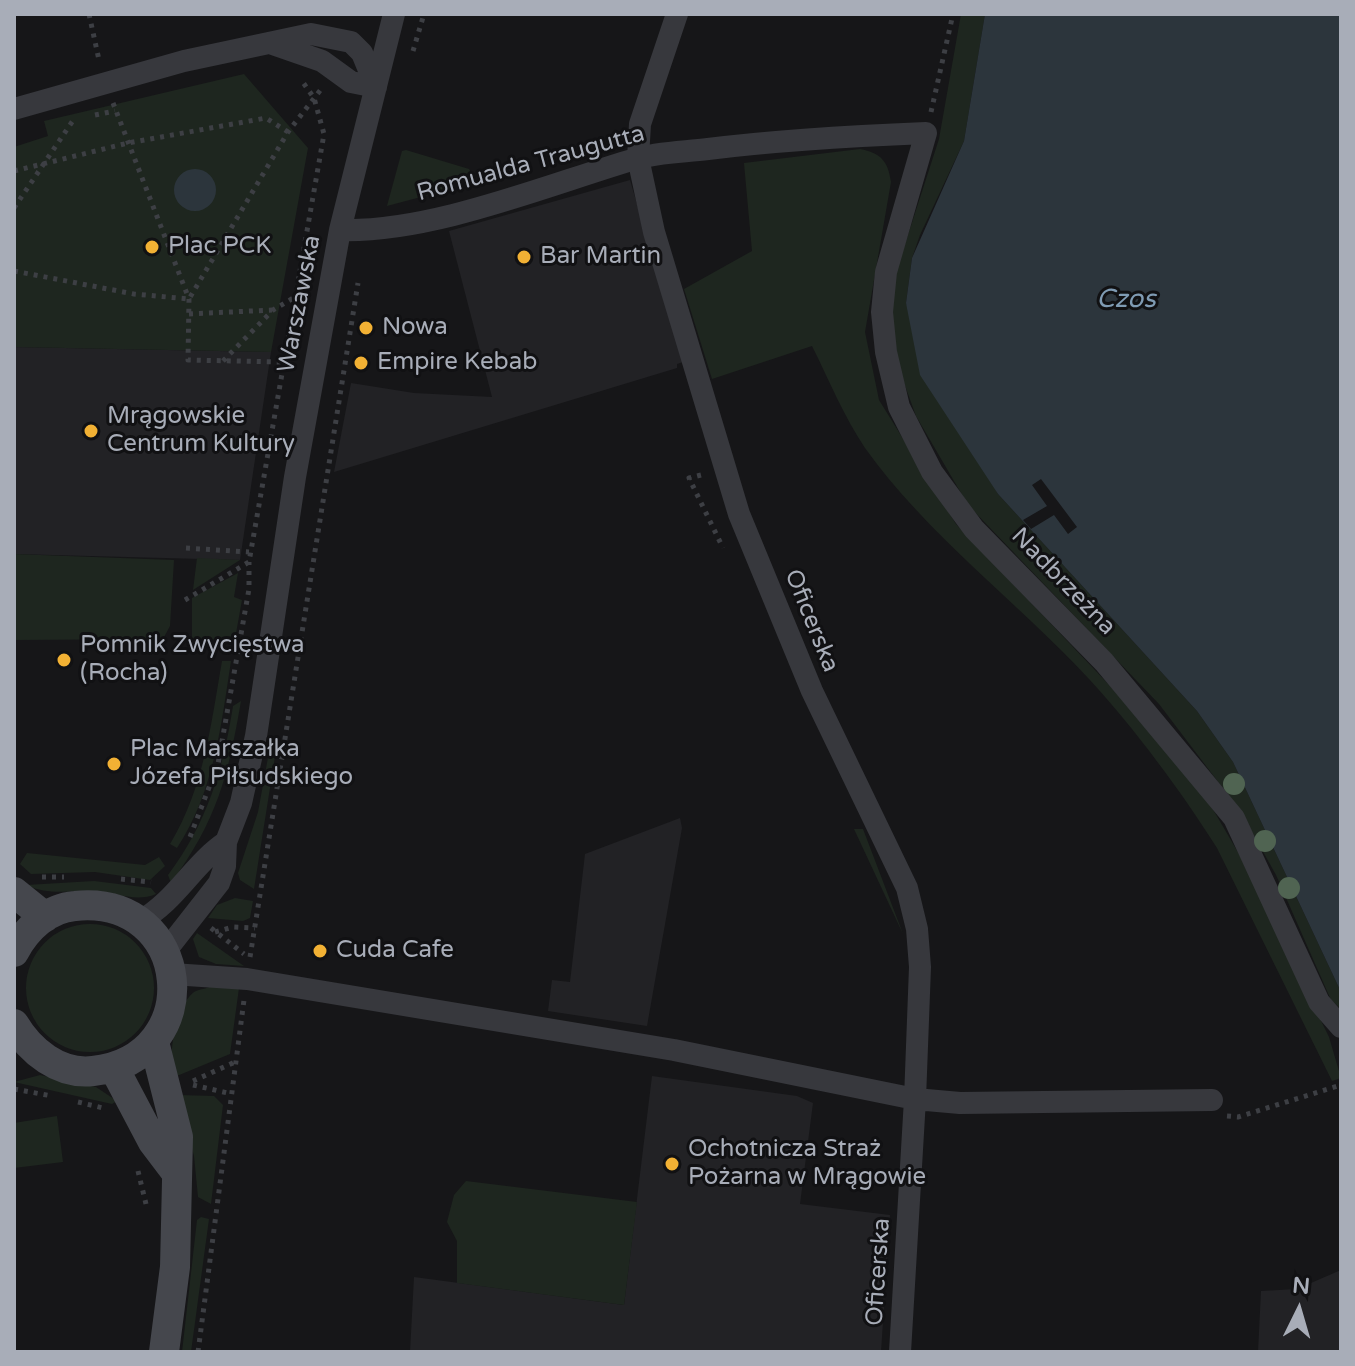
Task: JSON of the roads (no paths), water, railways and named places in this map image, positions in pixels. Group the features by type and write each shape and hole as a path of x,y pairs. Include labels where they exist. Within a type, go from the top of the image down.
{"street":[{"name":"Warszawska","path":"169,963 219,883 225,866 226,842 241,803 256,736 295,477 340,230 394,14"},
{"name":"Oficerska","path":"677,14 640,124 638,158 668,283 739,514 812,691 907,888 917,929 920,967 915,1099 900,1352"},
{"path":"14,109 184,61 311,34 351,42 362,53 376,87"},
{"path":"273,44 322,61 351,82 376,87"},
{"name":"Romualda Traugutta","path":"340,230 367,231 409,224 592,175 638,158 781,140 926,133"},
{"name":"Nadbrzeżna","path":"926,133 886,272 882,312 886,352 899,407 932,472 974,529 1104,662 1234,818 1319,1002 1341,1027"},
{"name":"Warszawska","path":"140,921 158,911 204,857 226,842"},
{"path":"14,892 45,917"},
{"path":"14,949 28,931 45,917 68,907 93,904 118,909 140,921 169,963 173,998 166,1022 154,1042 136,1058 114,1068 88,1072 26,1060 14,1024"},
{"path":"169,963 247,979 674,1050 915,1099 960,1103 1212,1100"},
{"path":"154,1042 178,1137 175,1267 164,1352"},
{"path":"114,1068 153,1142 175,1171"}],"water":[{"name":"Czos","path":"985,14 1341,14 1341,992 1233,762 1197,711 998,494 920,375 906,303 912,258 964,141"},
{"path":"195,169 210,175 216,190 210,205 195,211 180,205 174,190 180,175"}],"place":[{"name":"Plac PCK","path":"152,247"},
{"name":"Bar Martin","path":"524,257"},
{"name":"Nowa","path":"366,328"},
{"name":"Empire Kebab","path":"361,363"},
{"name":"Mrągowskie Centrum Kultury","path":"91,431"},
{"name":"Pomnik Zwycięstwa (Rocha)","path":"64,660"},
{"name":"Plac Marszałka Józefa Piłsudskiego","path":"114,764"},
{"name":"Cuda Cafe","path":"320,951"},
{"name":"Ochotnicza Straż Pożarna w Mrągowie","path":"672,1164"}]}
